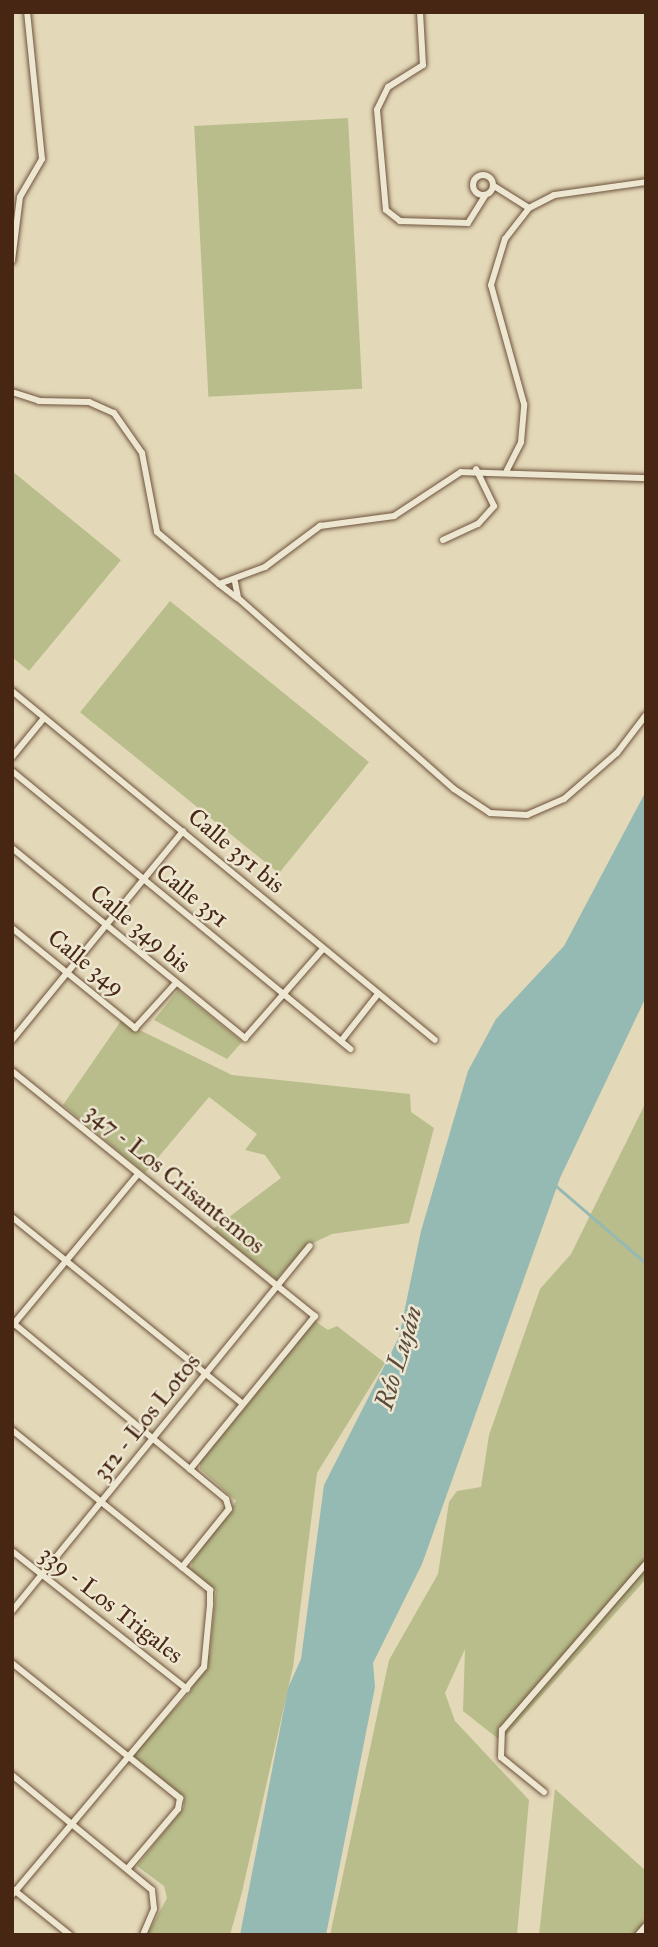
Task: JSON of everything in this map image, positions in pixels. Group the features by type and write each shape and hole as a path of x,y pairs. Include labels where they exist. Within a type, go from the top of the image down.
{"street":[{"path":"12,261 20,197 42,159 27,12"},
{"path":"420,12 423,65 388,87 377,110 386,210 400,221 468,223 494,186"},
{"path":"485,196 474,189 477,177 490,177 494,186 529,208"},
{"path":"507,470 521,442 524,404 492,285 505,239 529,208 572,191 646,182"},
{"path":"12,392 39,401 89,402 114,413 142,453 157,532 238,598 454,789 490,813 527,814 564,799 617,753 646,715"},
{"path":"443,540 478,524 494,506 476,469"},
{"path":"219,584 235,582 320,526 394,516 448,476 476,469 507,470 602,482 646,478"},
{"path":"235,582 238,598"},
{"name":"Calle 351 bis","path":"12,691 435,1040"},
{"path":"12,757 44,718"},
{"name":"Calle 351","path":"12,771 142,881 351,1049"},
{"path":"12,1040 183,831"},
{"name":"Calle 349 bis","path":"12,848 175,984 245,1038 284,995"},
{"name":"Calle 349","path":"12,928 135,1028 175,984"},
{"path":"284,995 323,949"},
{"path":"341,1041 379,994"},
{"name":"347 - Los Crisantemos","path":"12,1071 314,1316 242,1403"},
{"path":"138,1174 13,1324 226,1499 229,1509 181,1567"},
{"path":"12,1217 242,1403 190,1469"},
{"name":"312 - Los Lotos","path":"12,1611 310,1247"},
{"path":"12,1430 210,1590 204,1667 13,1892 70,1935"},
{"name":"339 - Los Trigales","path":"12,1551 187,1689"},
{"path":"544,1792 501,1757 502,1730 646,1564"},
{"path":"12,1663 180,1798 178,1809 128,1868"},
{"path":"12,1775 128,1868 155,1895 143,1935"},
{"path":"639,1935 646,1927"}],"green space":[{"path":"348,118 362,389 208,397 194,126"},
{"path":"12,471 121,560 29,671 12,657"},
{"path":"170,601 369,762 279,873 80,712"},
{"path":"178,990 242,1042 227,1059 154,1020"},
{"path":"121,1021 232,1075 410,1094 411,1112 434,1128 409,1223 332,1234 307,1246 276,1279 213,1229 281,1178 265,1155 245,1150 257,1134 209,1097 145,1173 63,1105"},
{"path":"646,1102 646,1579 501,1741 463,1711 465,1649 445,1693 455,1721 529,1800 517,1935 330,1935 389,1660 438,1574 449,1502 457,1491 481,1487 489,1435 540,1289 571,1254"},
{"path":"315,1321 328,1330 337,1326 385,1363 317,1473 293,1667 242,1892 230,1935 147,1935 167,1898 164,1886 137,1866 184,1807 184,1797 132,1755 190,1692 210,1653 216,1591 191,1570 192,1562 236,1501 200,1469 200,1461"},
{"path":"555,1789 646,1871 646,1925 637,1935 539,1935"}],"water":[{"name":"Río Luján","path":"646,791 646,997 560,1178 422,1564 373,1663 375,1687 326,1935 240,1935 288,1688 301,1659 324,1485 399,1337 421,1231 468,1071 496,1019 564,946"}],"waterway":[{"path":"555,1185 646,1263"}]}
